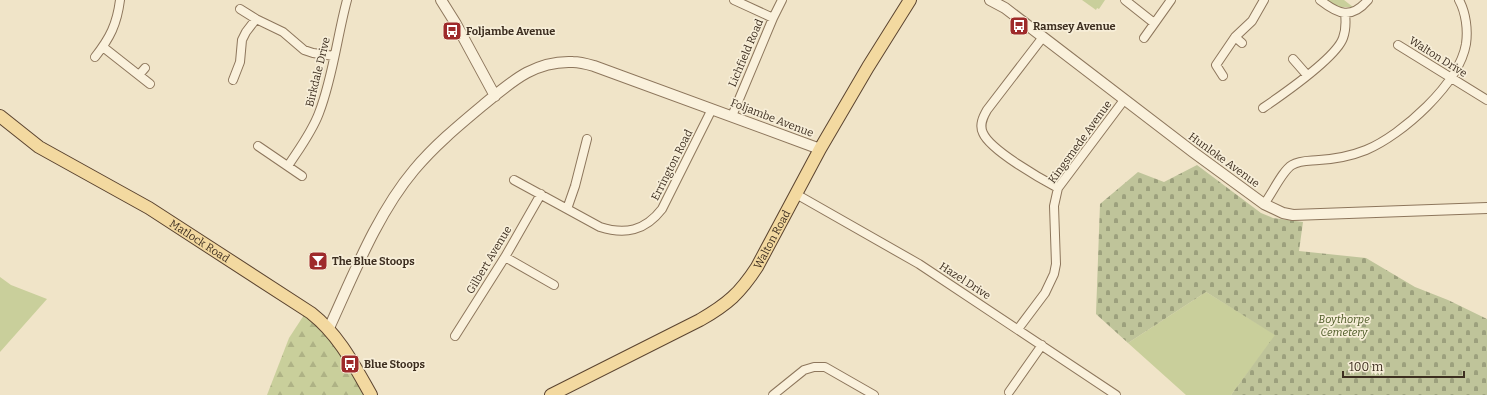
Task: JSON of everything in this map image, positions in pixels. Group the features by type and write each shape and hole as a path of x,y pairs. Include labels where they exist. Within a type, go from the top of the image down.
{"main road":[{"name":"Walton Road","path":"552,395 700,320 738,294 749,278 820,149 868,67 910,0"},
{"name":"Matlock Road","path":"0,116 39,147 149,208 304,308 329,328 340,342 371,395"}],"street":[{"path":"95,57 103,47 114,28 120,0"},
{"name":"Birkdale Drive","path":"288,166 319,115 326,94 347,0"},
{"path":"441,0 456,24 495,96"},
{"path":"734,0 773,18"},
{"name":"Lichfield Road","path":"732,116 782,0"},
{"name":"Hunloke Avenue","path":"990,0 1005,8 1124,100 1264,204 1283,213 1293,214 1487,208"},
{"path":"1144,38 1172,0"},
{"path":"1223,76 1216,65 1235,37 1252,21 1264,0"},
{"path":"1320,0 1334,10 1345,13 1356,10 1368,0"},
{"path":"1264,204 1290,166 1297,162 1347,156 1366,150 1396,132 1414,118 1435,98 1451,77 1459,63 1466,45 1465,19 1459,0"},
{"path":"1128,1 1154,23"},
{"path":"240,9 256,19 283,32 304,50 334,56"},
{"path":"1262,108 1307,75 1336,50 1343,39 1346,27 1345,13"},
{"path":"233,80 240,62 242,40 256,19"},
{"path":"1043,37 987,110 982,118 981,128 983,134 998,149 1022,167 1058,188"},
{"path":"1235,37 1242,43"},
{"name":"Walton Drive","path":"1398,44 1487,100"},
{"path":"103,47 150,84"},
{"path":"1293,58 1307,75"},
{"name":"Foljambe Avenue","path":"329,328 380,220 402,186 414,171 458,126 525,73 538,67 550,63 573,62 594,66 820,149"},
{"path":"139,75 144,68"},
{"name":"Kingsmede Avenue","path":"1018,330 1044,293 1054,274 1056,264 1054,206 1058,188 1124,100"},
{"name":"Errington Road","path":"514,180 600,226 613,231 632,230 648,223 658,215 665,204 712,109"},
{"path":"567,209 575,186 586,139"},
{"path":"258,146 302,176"},
{"name":"Gilbert Avenue","path":"455,336 505,257 541,194"},
{"name":"Hazel Drive","path":"796,194 919,264 1042,345 1105,392 1116,395"},
{"path":"505,257 554,285"},
{"path":"1009,392 1042,345"},
{"path":"773,395 804,370 814,367 825,367 869,394"}],"green space":[{"path":"1082,0 1105,0 1099,9 1097,8 1096,10"},
{"path":"1326,0 1344,0 1353,7 1336,7"},
{"name":"Boythorpe Cemetery","path":"1197,165 1261,213 1273,218 1303,222 1299,251 1366,258 1415,287 1448,300 1487,319 1487,395 1231,395 1275,335 1206,292 1128,343 1096,314 1100,204 1138,172 1164,182"},
{"path":"0,277 11,285 47,299 0,352"},
{"path":"1206,292 1276,335 1231,395 1186,395 1128,343"},
{"path":"304,315 323,331 345,356 366,395 267,395 289,338"}],"place":[{"name":"Ramsey Avenue","path":"1019,26"},
{"name":"Foljambe Avenue","path":"452,31"},
{"name":"The Blue Stoops","path":"318,261"},
{"name":"Blue Stoops","path":"350,364"}]}
